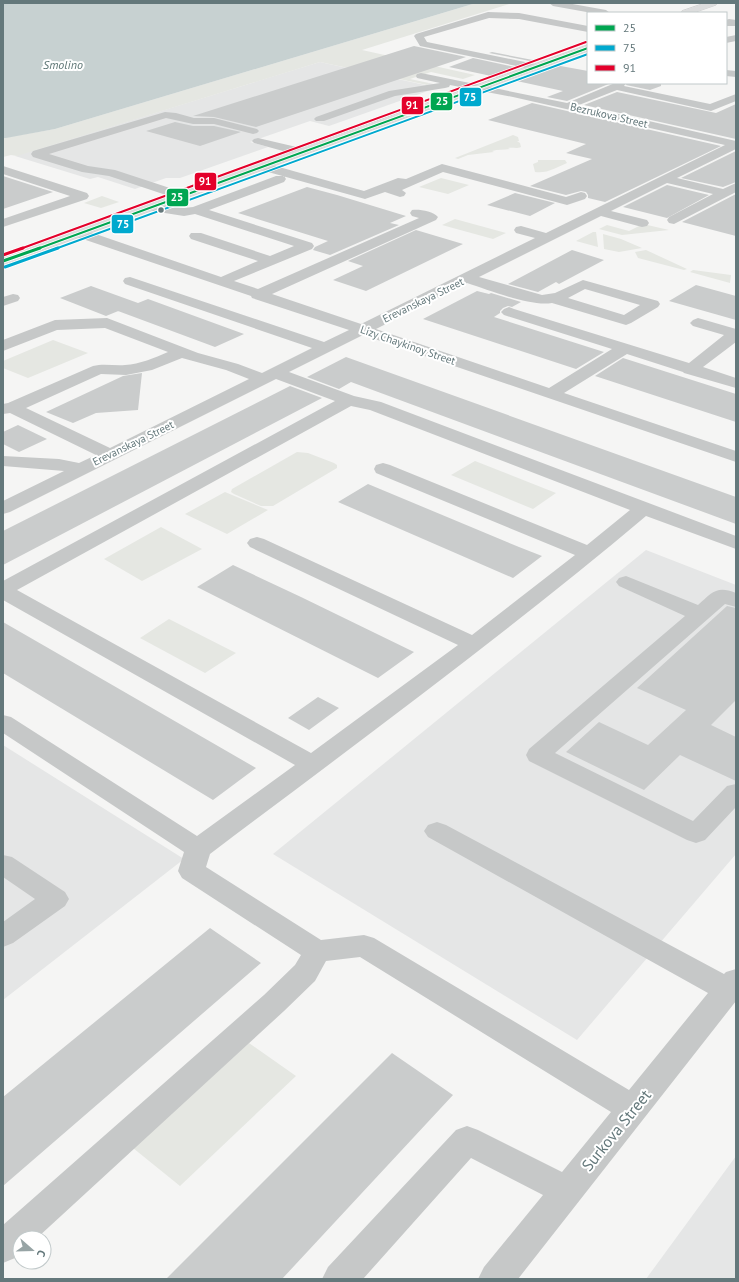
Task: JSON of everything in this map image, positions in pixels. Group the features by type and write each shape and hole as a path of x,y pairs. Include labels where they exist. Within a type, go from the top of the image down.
{"main road":[{"path":"688,12 713,3"},
{"path":"3,261 587,48"}],"street":[{"path":"553,3 601,12"},
{"path":"423,44 419,36 488,15 519,16 587,29"},
{"path":"423,44 454,33 438,30"},
{"path":"423,44 536,67"},
{"name":"Bezrukova Street","path":"421,76 460,82 736,144"},
{"path":"320,119 393,93 460,82"},
{"path":"568,106 619,85 710,108"},
{"path":"666,128 736,97"},
{"path":"181,196 111,173 86,168 37,154 165,115 176,116 193,121 214,121 301,152"},
{"name":"Erevanskaya Street","path":"3,508 736,144"},
{"path":"698,146 721,152"},
{"path":"59,147 80,153"},
{"path":"100,159 107,161 111,173"},
{"path":"262,166 365,196 450,161 579,193 581,196 614,205"},
{"path":"400,193 390,190 442,168 567,201 581,196"},
{"path":"3,170 83,196 3,223"},
{"path":"152,207 184,212 196,210 280,179"},
{"path":"666,179 724,193"},
{"path":"674,220 736,187"},
{"path":"196,210 307,246 220,282"},
{"path":"600,212 642,223"},
{"path":"257,295 431,217 417,213"},
{"path":"218,217 194,232 271,261"},
{"path":"521,230 566,241"},
{"name":"Lizy Chaykinoy Street","path":"79,233 257,295 736,457"},
{"path":"466,278 546,301 555,299 583,284 653,304 626,320 555,299"},
{"path":"130,281 326,348"},
{"path":"509,312 690,370 736,383"},
{"path":"3,346 56,325 107,323 181,352 375,406 736,543"},
{"path":"690,370 736,334 698,323"},
{"path":"550,394 624,349"},
{"path":"7,409 99,369 126,370 152,365 181,352"},
{"path":"3,590 349,400"},
{"path":"7,409 110,455"},
{"path":"3,461 59,464 82,469"},
{"path":"383,470 590,554"},
{"path":"633,1109 364,946 317,951 192,871 198,849 473,644 590,554 644,508"},
{"path":"258,543 473,644"},
{"path":"626,582 700,614"},
{"path":"3,590 312,764"},
{"path":"736,601 722,595 538,756 696,834 736,792"},
{"path":"3,722 198,849"},
{"path":"437,831 732,985"},
{"path":"3,864 54,899 3,936"},
{"path":"3,1247 274,1003 305,973 317,951"},
{"name":"Surkova Street","path":"496,1279 732,985"},
{"path":"340,1279 466,1140 567,1191"}],"shaded area":[{"path":"476,3 512,3 362,50 475,75 463,79 431,72 410,79 429,83 427,85 320,62 17,156 11,155 3,157 3,138 55,129"},
{"path":"320,62 425,85 429,83 442,86 329,126 310,121 250,142 268,147 180,178 166,178 135,189 98,177 90,179 15,156"},
{"path":"513,135 518,137 519,141 517,141 520,143 521,147 468,155 458,159 455,158"},
{"path":"538,160 565,160 567,163 548,171 535,172 533,164 538,162"},
{"path":"441,178 469,185 448,194 419,187"},
{"path":"102,196 119,202 101,208 84,203"},
{"path":"455,219 506,233 493,239 442,225"},
{"path":"643,224 669,230 622,235 599,229 607,225 629,231"},
{"path":"593,232 596,232 598,247 576,241"},
{"path":"603,234 621,239 642,248 619,252 604,249"},
{"path":"646,250 687,269 684,270 638,258 635,252"},
{"path":"693,270 731,275 730,283 690,272"},
{"path":"53,340 88,353 28,378 3,368 3,361"},
{"path":"297,452 308,453 334,463 337,465 337,468 273,506 261,506 231,492 232,489"},
{"path":"475,461 556,493 533,509 451,475"},
{"path":"225,492 268,510 227,534 185,514"},
{"path":"161,527 202,549 142,581 104,559"},
{"path":"646,550 736,585 736,854 577,1040 273,854"},
{"path":"169,619 236,653 205,673 140,638"},
{"path":"3,745 184,859 3,1000"},
{"path":"249,1043 296,1076 180,1186 133,1148"},
{"path":"736,1156 736,1279 646,1279"}],"water":[{"name":"Smolino","path":"3,3 476,3 55,129 3,138"}],"building":[{"path":"414,46 466,57 256,127 214,117 193,116"},
{"path":"492,52 538,61 535,62 489,53"},
{"path":"473,58 519,68 496,77 449,67"},
{"path":"555,65 587,71 587,84 609,84 567,101 547,97 563,91 512,80"},
{"path":"661,84 661,86 650,90 626,85"},
{"path":"617,92 716,113 736,104 736,139 584,105"},
{"path":"532,103 721,146 605,202 588,198 586,192 581,191 566,195 530,186 592,159 566,153 586,144 488,120"},
{"path":"175,122 193,126 214,126 241,132 200,146 146,131"},
{"path":"736,151 736,182 723,187 681,178"},
{"path":"3,176 53,192 3,209"},
{"path":"667,185 709,195 667,218 623,207"},
{"path":"307,187 406,216 390,223 399,225 330,255 313,250 315,247 328,241 238,213"},
{"path":"515,193 555,203 530,216 487,205"},
{"path":"736,194 736,236 682,222"},
{"path":"416,230 463,244 366,291 333,280 363,266 348,261"},
{"path":"572,250 604,260 559,284 556,282 538,292 508,284"},
{"path":"696,285 736,296 736,320 669,301"},
{"path":"91,286 138,303 106,316 60,298"},
{"path":"477,291 489,294 491,293 521,302 512,307 508,306 503,308 500,313 494,317 604,352 576,369 423,319"},
{"path":"148,299 244,334 215,347 118,311"},
{"path":"346,357 736,497 736,524 351,382 339,389 307,377"},
{"path":"623,358 736,394 736,422 595,376"},
{"path":"142,373 138,410 96,413 73,423 46,412 123,376"},
{"path":"290,386 322,398 3,565 3,531"},
{"path":"18,425 47,439 19,452 3,444 3,432"},
{"path":"368,484 542,556 513,578 338,502"},
{"path":"233,565 414,652 378,678 197,587"},
{"path":"727,606 736,608 736,700 711,725 736,737 736,781 680,755 644,790 566,752 599,722 648,745 686,710 637,688"},
{"path":"3,622 256,768 213,800 3,673"},
{"path":"318,697 339,708 309,730 288,718"},
{"path":"210,928 261,963 3,1186 3,1097"},
{"path":"392,1053 453,1095 282,1279 166,1279"}],"transit line":[{"name":"91","path":"3,255 586,42"},
{"name":"25","path":"3,261 587,48"},
{"name":"75","path":"5,267 587,54"}]}
